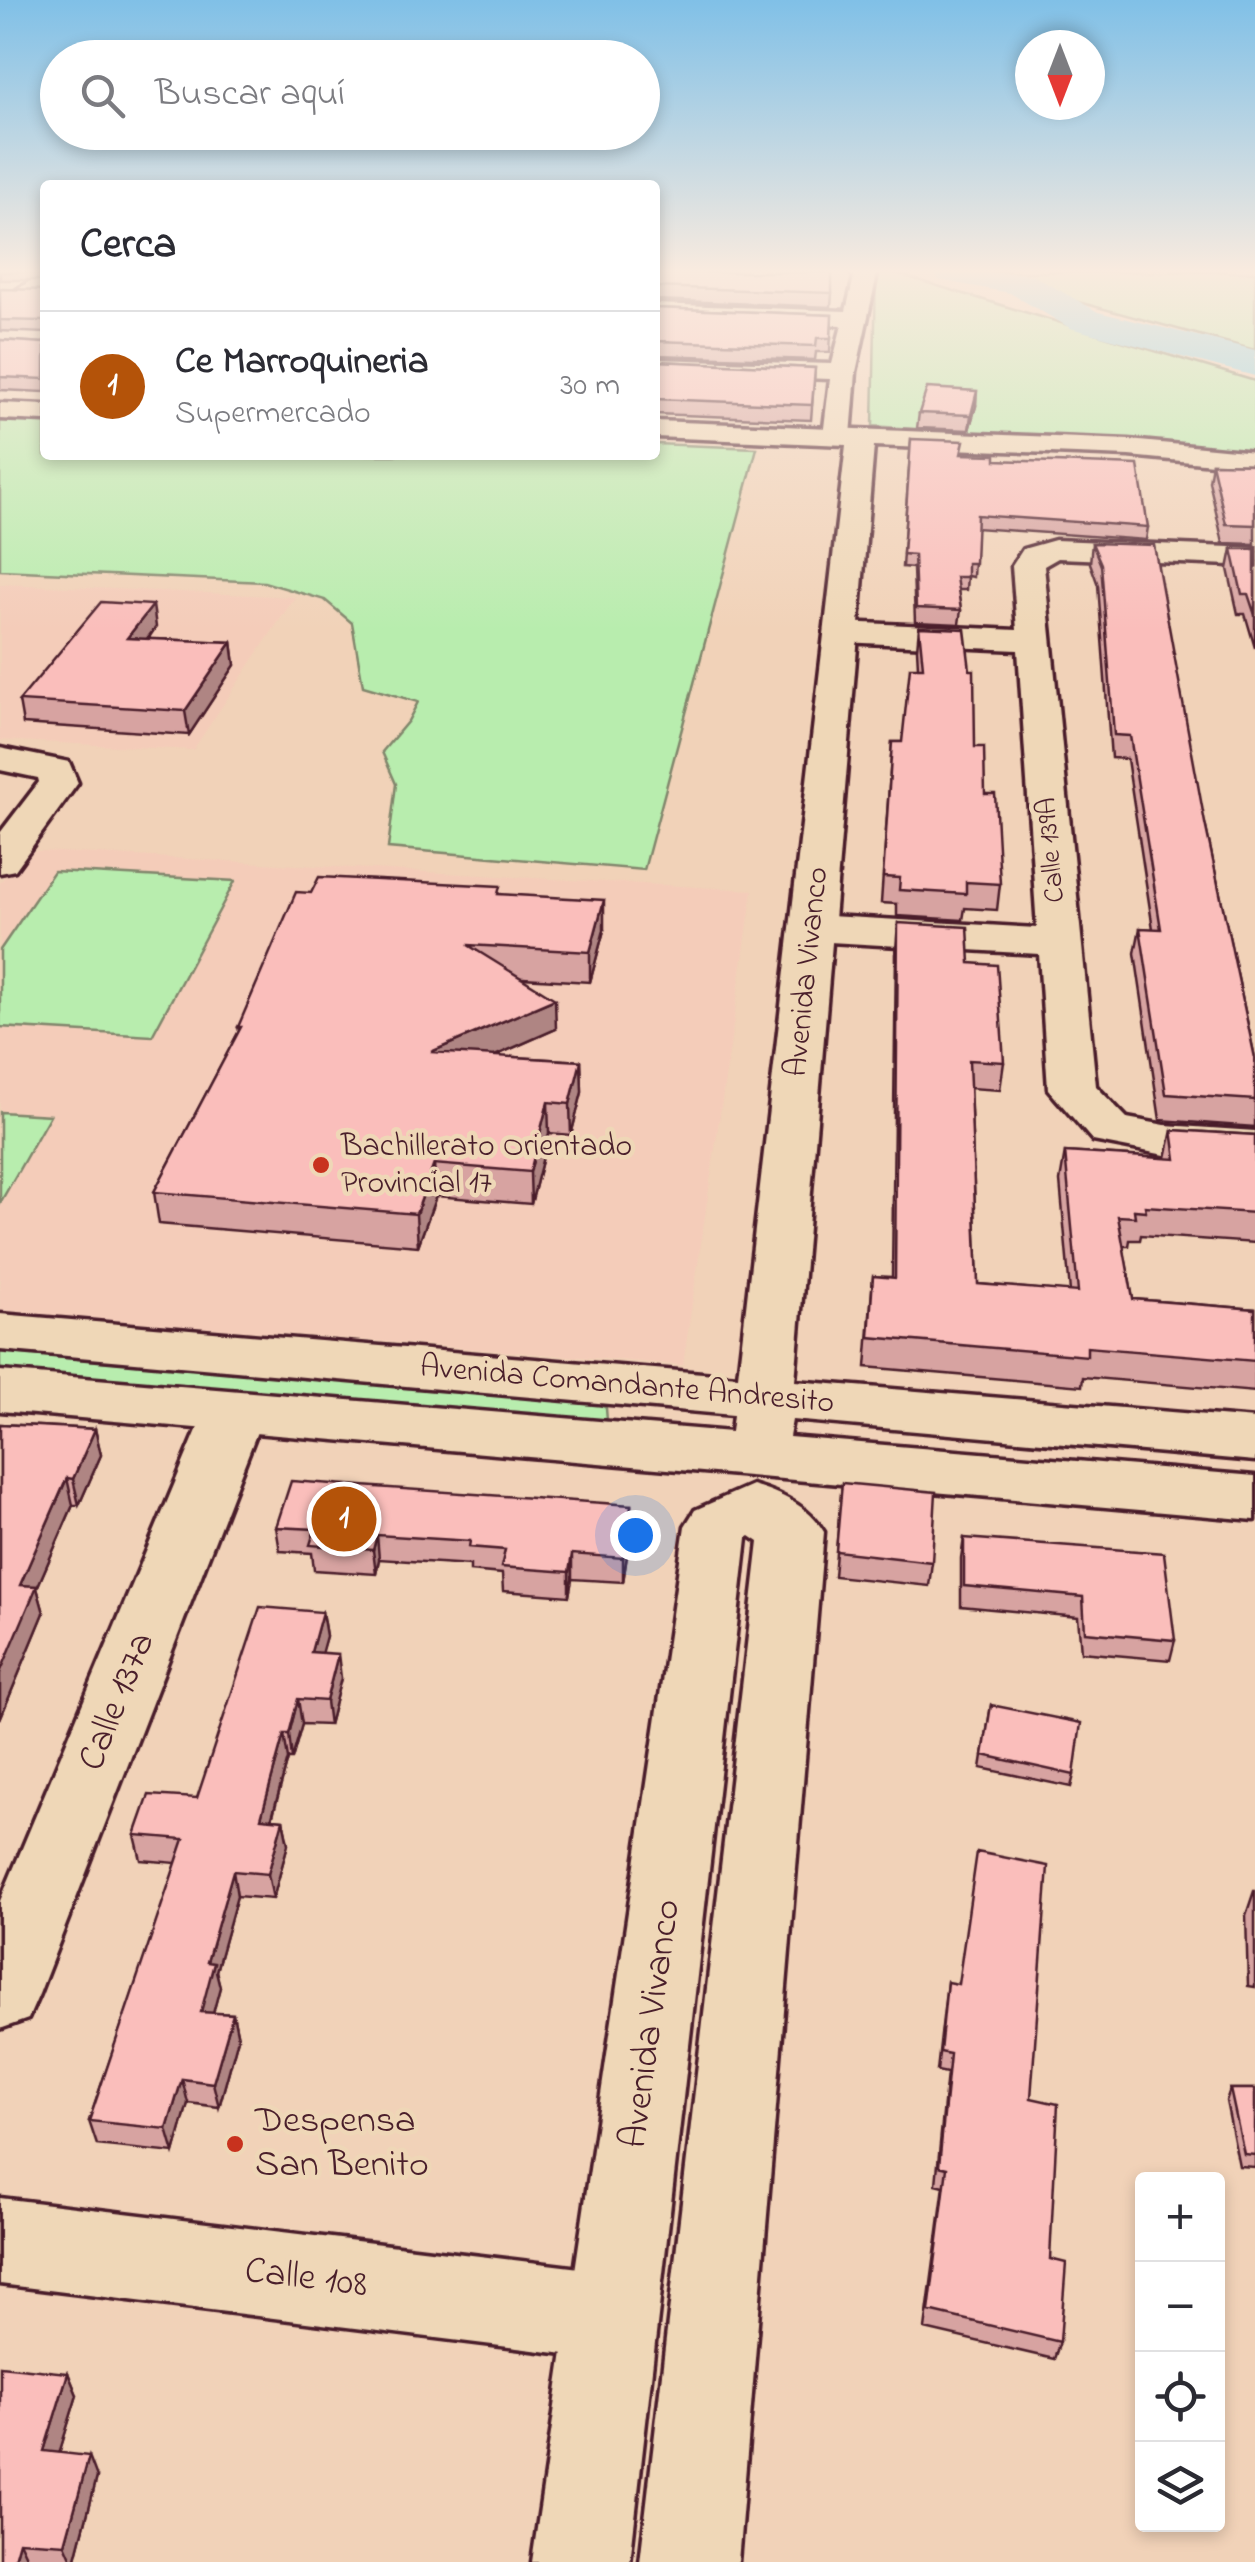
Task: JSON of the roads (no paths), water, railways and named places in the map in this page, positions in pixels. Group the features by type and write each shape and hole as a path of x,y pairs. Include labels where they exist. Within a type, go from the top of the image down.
{"street":[{"name":"Avenida Vivanco","path":"581,2562 717,1526 758,1454 842,632 853,440 845,392"},
{"path":"0,402 40,404"},
{"path":"0,411 40,412"},
{"path":"660,429 1255,460"},
{"path":"660,438 853,440"},
{"name":"Calle 139A","path":"1255,557 1055,549 1034,556 1028,566 1072,1089 1111,1130 1165,1140 1255,1146"},
{"path":"842,632 1034,641"},
{"path":"0,759 55,770 59,783 0,861"},
{"path":"812,928 1060,942"},
{"name":"Avenida Comandante Andresito","path":"0,1332 758,1454 1255,1440"},
{"name":"Avenida Comandante Andresito","path":"0,1391 1255,1498"},
{"name":"Calle 137a","path":"0,1994 235,1411"},
{"path":"688,2562 792,1532 758,1454"},
{"name":"Calle 108","path":"0,2241 613,2316"}],"place":[{"name":"Bachillerato Orientado Provincial 17","path":"321,1165"},
{"name":"Ce Marroquineria","path":"344,1519"},
{"name":"Despensa San Benito","path":"235,2144"}]}
